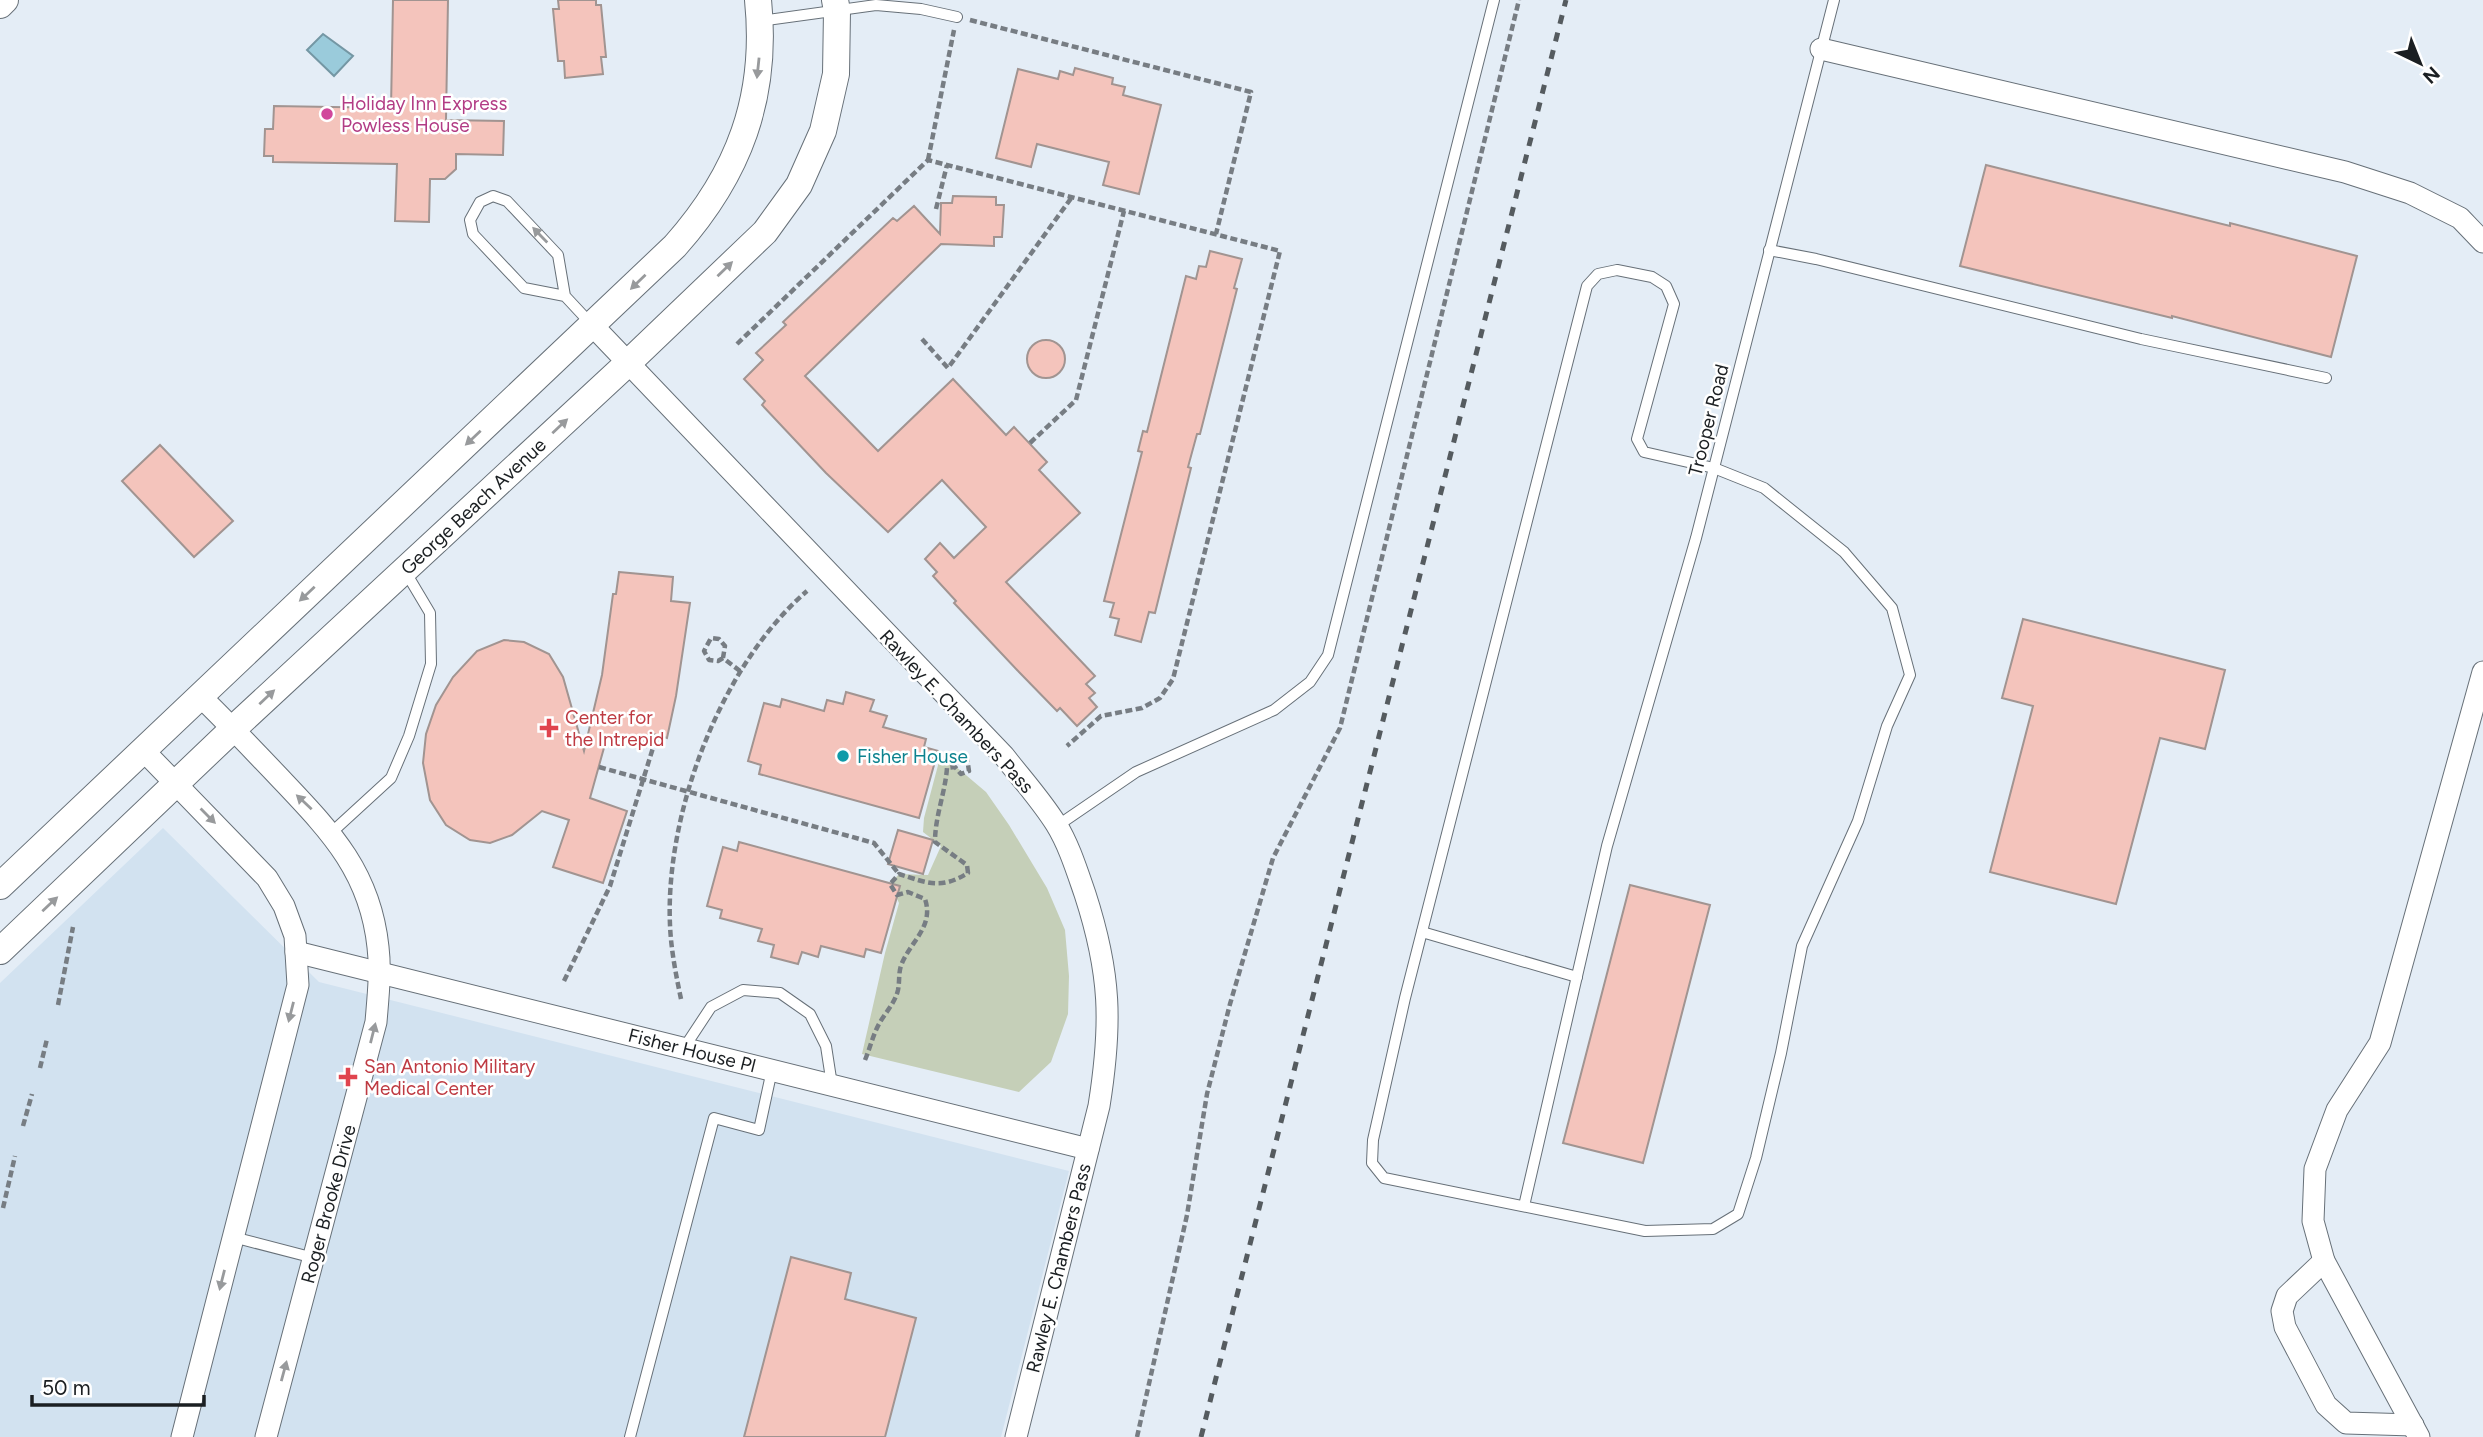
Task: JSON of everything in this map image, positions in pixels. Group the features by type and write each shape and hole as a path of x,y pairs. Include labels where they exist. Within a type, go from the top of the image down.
{"street":[{"path":"0,5 5,0"},
{"name":"George Beach Avenue","path":"0,951 233,729 628,363 765,232 799,185 813,158 831,103 836,74 836,5"},
{"path":"0,886 675,246 714,198 729,171 751,113 760,52 759,10"},
{"path":"1821,49 2345,172 2410,193 2460,218 2483,242"},
{"name":"Rawley E. Chambers Pass","path":"592,325 1003,756 1057,826 1078,874 1097,931 1105,972 1109,1018 1106,1061 1099,1106 1016,1437"},
{"path":"2416,1431 2324,1261 2312,1221 2315,1169 2337,1110 2380,1043 2483,672"},
{"name":"Roger Brooke Drive","path":"200,696 313,810 331,833 356,873 378,946 376,1022 266,1437"},
{"path":"143,750 267,878 284,906 295,936 298,985 182,1437"},
{"name":"Fisher House Pl","path":"296,952 1088,1149"},
{"path":"2324,1261 2287,1296 2282,1311 2285,1327 2326,1405 2346,1423 2416,1431"}],"lane":[{"path":"1057,826 1136,772 1274,710 1310,682 1328,655 1494,0"},
{"name":"Trooper Road","path":"1524,1206 1608,846 1696,538 1834,0"},
{"path":"759,10 876,5 921,9 957,17"},
{"path":"565,296 524,288 473,233 470,220 480,202 493,197 507,201 558,255 565,296 592,325"},
{"path":"1769,250 1816,258 2141,339 2326,378"},
{"path":"1617,270 1652,277 1666,286 1674,303 1636,439 1644,452 1714,468 1764,488 1844,552 1892,608 1910,675 1887,726 1858,821 1802,946 1781,1053 1756,1158 1738,1214 1713,1229 1645,1231 1384,1178 1372,1163 1373,1140 1422,932 1587,286 1598,274 1617,270"},
{"path":"331,833 391,778 409,736 431,664 430,613 404,570"},
{"path":"1422,932 1577,976"},
{"path":"684,1048 711,1007 743,990 780,993 810,1014 826,1045 832,1085"},
{"path":"630,1437 714,1118 759,1130 772,1070"},
{"path":"233,1237 314,1258"}],"path":[{"path":"1137,1437 1187,1214 1207,1094 1230,1004 1273,858 1340,728 1519,0"},
{"path":"737,344 928,160 957,17 1251,92 1216,234"},
{"path":"928,160 1280,251 1173,679 1160,698 1142,708 1101,716 1068,746"},
{"path":"936,209 947,165"},
{"path":"922,339 948,368 1072,197"},
{"path":"1030,443 1076,400 1124,211"},
{"path":"681,999 670,923 676,843 688,790 725,697 740,671 788,608 807,592"},
{"path":"710,638 719,639 725,646 723,658 718,661 709,660 704,651 710,638"},
{"path":"723,658 740,671"},
{"path":"564,981 610,886 657,735"},
{"path":"599,767 874,843 899,874 929,883 952,883 968,873 967,864 936,842 935,821 943,800 947,768 955,766 961,774 969,771 966,752"},
{"path":"865,1060 878,1026 898,990 898,974 903,960 926,925 928,908 925,898 908,892 897,895 890,884 899,874"},
{"path":"58,1005 73,926"},
{"path":"40,1068 47,1039"},
{"path":"23,1126 32,1094"},
{"path":"3,1208 15,1156"}],"shaded area":[{"name":"San Antonio Military Medical Center","path":"163,828 319,982 1069,1171 1001,1437 0,1437 0,983"}],"green space":[{"path":"941,754 986,792 1047,888 1065,930 1069,976 1068,1014 1051,1062 1019,1092 862,1054 899,903 890,884 899,874 928,875 941,846 923,832 924,818"}],"water":[{"path":"323,34 353,56 334,76 307,50"}],"building":[{"name":"Holiday Inn Express Powless House","path":"393,0 448,0 446,120 504,121 503,155 456,154 456,169 445,179 430,179 429,222 395,221 397,164 273,162 273,156 264,156 265,129 273,129 274,106 391,108"},
{"path":"558,0 596,0 596,5 601,5 606,57 601,57 603,74 565,78 564,61 558,61 553,9 559,9"},
{"path":"1075,68 1113,78 1112,84 1125,87 1123,95 1161,105 1139,194 1103,185 1109,162 1037,144 1031,167 996,158 1018,69 1058,79 1060,71 1073,75"},
{"path":"1986,165 2357,256 2331,357 1960,266"},
{"path":"953,196 996,197 996,205 1004,205 1002,237 994,237 994,246 941,244 805,376 878,451 953,379 1006,435 1014,427 1047,462 1039,470 1080,513 1006,582 1095,676 1086,684 1095,693 1089,698 1097,707 1077,726 1060,708 1057,711 1019,672 954,603 956,601 933,576 937,572 925,559 940,543 954,558 986,527 942,480 888,532 826,473 762,405 765,401 744,379 763,360 756,353 786,325 783,322 893,218 897,221 914,206 940,234 941,203 952,203"},
{"path":"1210,251 1242,259 1234,288 1237,289 1200,434 1197,434 1188,467 1191,468 1155,613 1149,612 1141,642 1115,635 1119,619 1110,617 1114,603 1104,601 1142,452 1138,451 1143,431 1147,432 1186,276 1196,279 1199,266 1206,267"},
{"path":"1046,340 1060,345 1065,359 1060,373 1046,378 1032,373 1027,359 1032,345"},
{"path":"160,445 233,521 194,557 122,481"},
{"name":"Center for the Intrepid","path":"619,572 673,577 671,601 690,603 667,738 650,733 646,747 607,737 590,798 627,811 603,883 553,867 569,820 542,811 512,835 490,843 470,840 446,825 430,800 423,763 426,734 436,705 453,677 477,651 504,640 524,642 549,654 563,677 584,751 602,675 613,594 616,594"},
{"path":"2023,619 2225,670 2205,749 2160,738 2116,904 1990,872 2033,706 2002,698"},
{"name":"Fisher House","path":"846,692 874,700 870,711 887,716 883,727 926,739 924,747 938,751 919,818 759,774 761,765 748,761 764,703 780,707 782,699 824,711 827,700 843,704"},
{"path":"898,830 933,840 923,874 888,864"},
{"path":"739,842 900,886 881,953 866,949 864,957 821,946 818,957 802,952 798,964 771,957 774,945 758,941 762,929 720,918 722,910 707,906 723,847 737,851"},
{"path":"1630,885 1710,905 1643,1163 1563,1143"},
{"path":"791,1257 851,1273 845,1299 916,1318 885,1437 744,1437"}],"railway":[{"path":"1201,1437 1566,0"}],"place":[{"name":"Holiday Inn Express Powless House","path":"327,114"},
{"name":"Center for the Intrepid","path":"549,728"},
{"name":"Fisher House","path":"843,756"},
{"name":"San Antonio Military Medical Center","path":"348,1077"}]}
